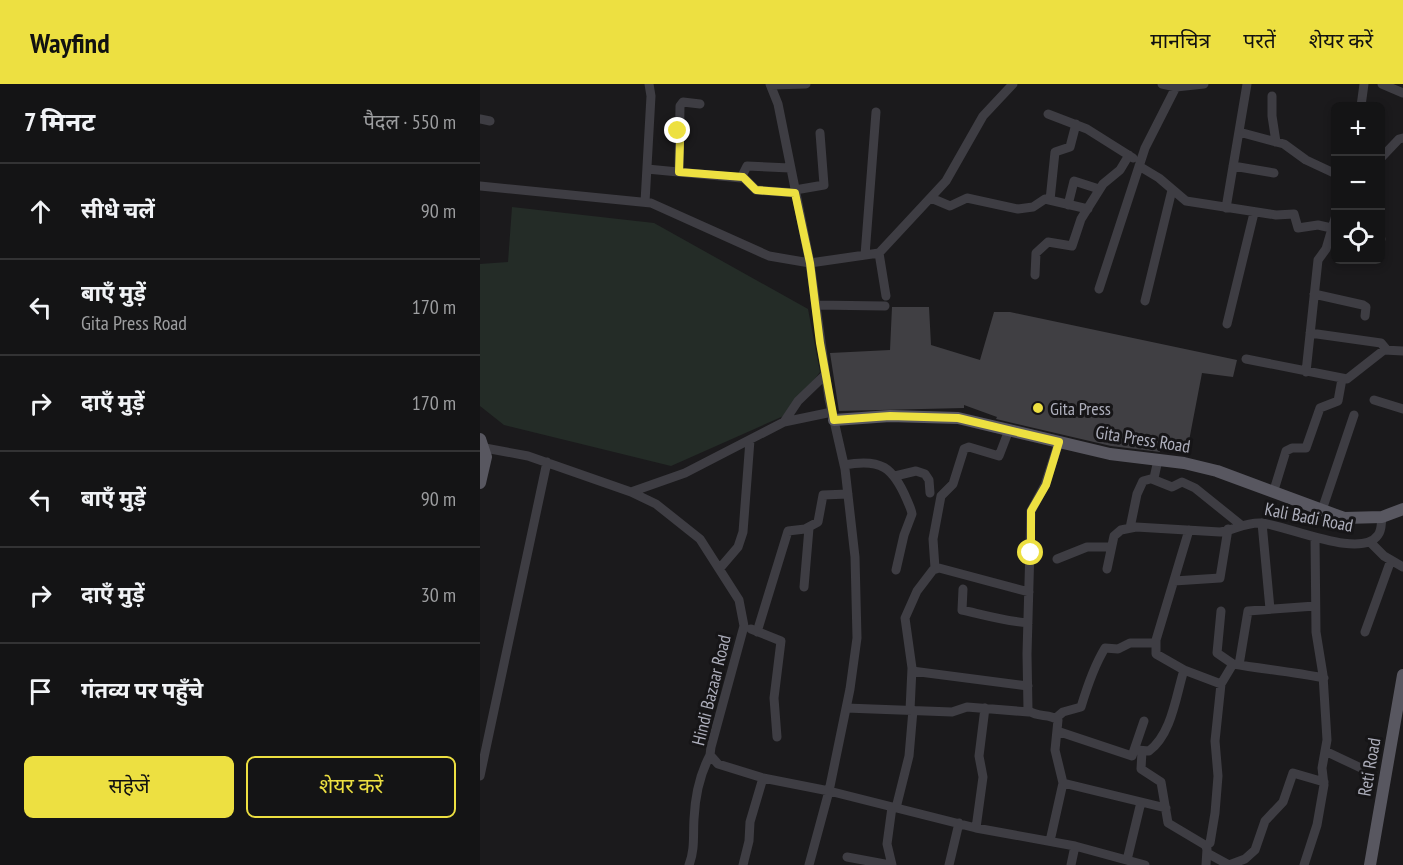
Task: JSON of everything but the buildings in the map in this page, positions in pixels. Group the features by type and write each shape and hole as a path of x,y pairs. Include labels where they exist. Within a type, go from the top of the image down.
{"main road":[{"name":"Gita Press Road","path":"833,416 940,416 1110,454 1184,463 1217,471 1274,490 1344,518 1382,517 1403,509"},
{"path":"480,483 485,466 482,443"},
{"name":"Reti Road","path":"1370,865 1403,675"}],"street":[{"path":"645,202 650,84"},
{"path":"806,84 771,85 778,104 810,263 825,375 844,465 855,557 857,638 829,791 809,865"},
{"path":"480,186 645,202 769,256 810,263 879,253 946,181 983,116 1013,84"},
{"path":"1162,84 1176,87 1204,84"},
{"path":"1226,208 1247,84"},
{"path":"1362,102 1364,84"},
{"path":"1382,84 1403,93"},
{"path":"1099,289 1140,164 1176,87"},
{"path":"1272,96 1276,142"},
{"path":"679,172 680,106 683,102 700,104"},
{"path":"865,255 876,112"},
{"path":"1048,114 1076,124 1128,155 1186,201 1254,213 1294,214 1298,228 1318,225 1331,227"},
{"path":"1050,200 1055,152 1070,147 1076,124"},
{"path":"1239,132 1291,147 1306,160 1331,172"},
{"path":"647,169 743,177 756,190 795,192 824,185 820,133"},
{"path":"1383,156 1399,139 1403,138"},
{"path":"1035,275 1036,252 1048,242 1072,246 1079,222 1099,189 1120,170 1128,155"},
{"path":"743,177 747,166 790,168"},
{"path":"1233,166 1274,173"},
{"path":"1068,205 1074,181 1099,189"},
{"path":"1144,301 1172,190"},
{"path":"931,198 948,206 967,198 1013,209 1033,207 1041,200 1088,209"},
{"path":"1227,324 1254,213"},
{"path":"1306,372 1319,256 1326,249 1331,236"},
{"path":"816,305 886,301 879,253"},
{"path":"1314,294 1363,305 1366,307 1365,316"},
{"path":"1310,333 1381,343 1386,350"},
{"path":"1246,359 1342,379 1352,377 1386,350 1403,351"},
{"path":"784,422 798,401 825,375"},
{"path":"1274,490 1286,451 1292,448 1306,448 1320,408 1338,401 1342,379"},
{"path":"1374,400 1403,409"},
{"path":"1322,510 1354,415"},
{"path":"631,492 685,473 784,422 833,416"},
{"path":"847,857 891,865 887,844 894,808 909,756 912,671 905,618 915,594 935,568 932,543 941,496 953,484 964,450 969,447 999,456 1009,430"},
{"path":"720,568 738,547 743,532 750,440"},
{"path":"1029,712 1028,623 1031,511 1046,485 1059,442"},
{"name":"Hindi Bazaar Road","path":"482,443 547,462 631,492 656,504 700,539 739,600 744,626 719,713 711,755 718,764 763,778 829,791 976,828 1075,846 1145,865"},
{"path":"1152,479 1158,460"},
{"path":"480,776 547,462"},
{"path":"844,465 870,462 880,465 895,476 912,514 904,535 896,570"},
{"path":"895,476 916,471 925,474 929,480 930,493"},
{"path":"1107,569 1114,536 1130,528 1143,481 1152,479 1170,487 1180,482 1188,485 1245,524"},
{"path":"757,632 787,533 790,529 809,528 820,518 823,495 848,494"},
{"name":"Kali Badi Road","path":"1130,528 1220,532 1245,524 1262,523 1333,542 1371,542 1381,530 1382,517"},
{"path":"1262,523 1270,609"},
{"path":"804,587 809,528"},
{"path":"1174,581 1220,578 1228,529"},
{"path":"1190,530 1156,643 1156,654 1184,670 1221,684"},
{"path":"1304,865 1317,825 1324,782 1322,768 1325,752 1324,678 1316,632 1316,537"},
{"path":"1371,542 1391,560 1403,567"},
{"path":"1057,559 1087,547 1110,547"},
{"path":"1365,632 1391,560"},
{"path":"935,568 1029,592"},
{"path":"963,589 962,610 983,613 1002,620 1028,623"},
{"path":"1206,865 1215,813 1218,776 1215,741 1221,684 1236,664 1246,613 1315,606"},
{"path":"1221,611 1217,653 1236,664 1281,669 1324,678"},
{"path":"744,626 781,641 774,698 777,737"},
{"path":"1056,718 1063,712 1081,707 1089,679 1097,669 1105,648 1118,649 1130,643 1156,643"},
{"path":"1057,731 1128,756 1139,750 1152,749 1167,726 1184,670"},
{"path":"912,671 1028,686"},
{"path":"846,708 952,712 967,707 1029,712 1056,718"},
{"path":"976,828 983,777 979,756 985,708"},
{"path":"1050,841 1063,783 1055,750 1056,718"},
{"path":"1144,721 1139,750 1142,769 1161,782 1170,826 1228,865 1245,859 1255,850 1267,817 1283,802 1293,773 1324,782"},
{"path":"1325,752 1361,768"},
{"path":"689,865 693,854 694,815 701,777 711,755"},
{"path":"742,865 749,841 750,822 763,778"},
{"path":"1063,783 1166,808"},
{"path":"1127,860 1140,802"},
{"path":"949,865 959,823"},
{"path":"1071,865 1075,846"}],"shaded area":[{"path":"512,207 654,223 808,309 820,372 788,414 671,466 504,425 480,406 480,264 508,262"}],"place":[{"name":"Gita Press","path":"1038,408"}],"route":[{"path":"678,131 680,139 679,172 743,177 750,187 756,190 795,193 810,263 820,343 834,420 890,416 940,416 958,418 1059,442 1046,485 1035,500 1031,511 1031,553"}]}
